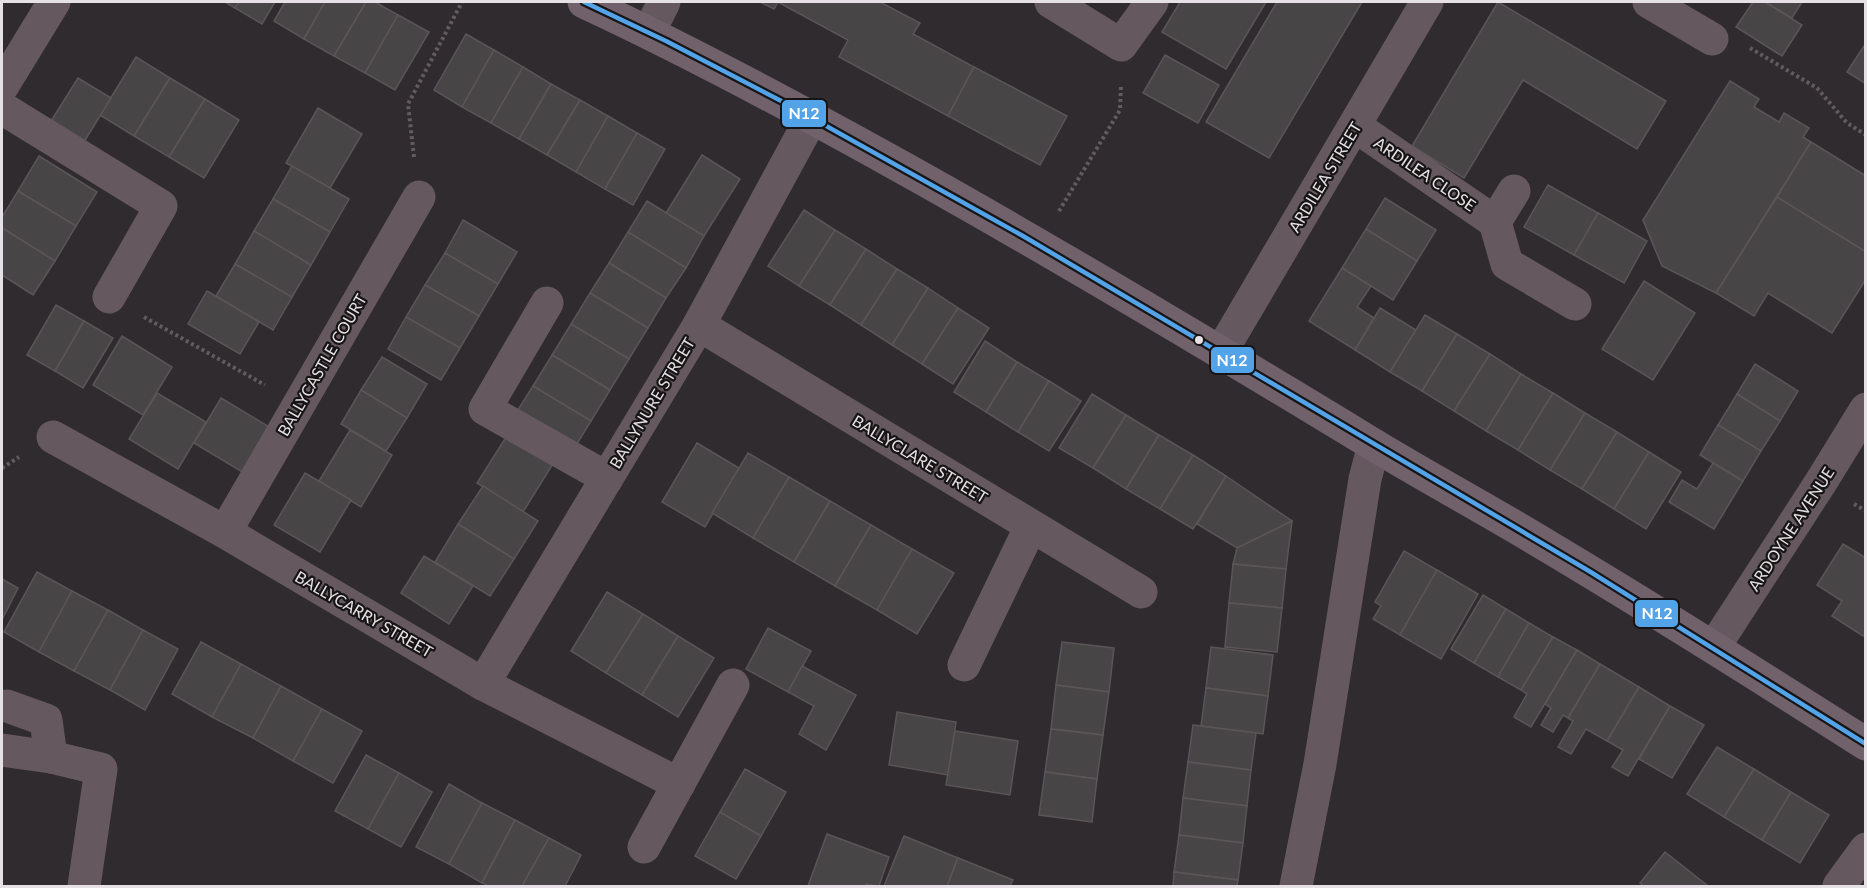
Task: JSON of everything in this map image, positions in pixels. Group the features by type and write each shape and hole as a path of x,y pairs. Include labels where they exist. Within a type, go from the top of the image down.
{"main road":[{"path":"584,2 649,32 812,117 1039,244 1374,445 1547,545 1714,647 1866,744"}],"street":[{"path":"6,69 54,2"},
{"path":"649,32 664,2"},
{"path":"1051,2 1121,45 1152,2"},
{"name":"ARDILEA STREET","path":"1221,352 1427,2"},
{"path":"1670,6 1712,39"},
{"path":"2,108 161,206 109,297"},
{"name":"BALLYNURE STREET","path":"483,684 699,325 812,117"},
{"name":"ARDILEA CLOSE","path":"1355,126 1495,222"},
{"path":"1514,191 1495,222 1507,264 1575,304"},
{"name":"BALLYCASTLE COURT","path":"225,532 419,197"},
{"path":"548,303 485,409 607,478"},
{"name":"BALLYCLARE STREET","path":"699,325 1141,592"},
{"name":"ARDOYNE AVENUE","path":"1714,647 1866,409"},
{"name":"BALLYCARRY STREET","path":"53,437 225,532 483,684 678,784"},
{"path":"1296,886 1320,764 1365,479 1374,445"},
{"path":"964,665 1031,526"},
{"path":"644,847 733,685"},
{"path":"7,706 46,720 51,757"},
{"path":"2,750 51,757 101,769 84,886"},
{"path":"1839,886 1866,849"}],"path":[{"path":"419,197 408,104 462,2"},
{"path":"1712,39 1746,46 1817,88 1847,123 1866,135"},
{"path":"1039,244 1120,110 1121,45"},
{"path":"109,297 299,404"}],"building":[{"path":"225,2 239,2 235,8"},
{"path":"239,2 275,2 262,24 235,8"},
{"path":"285,2 325,2 304,39 274,21"},
{"path":"325,2 366,2 334,56 304,39"},
{"path":"366,2 375,2 398,15 365,73 334,56"},
{"path":"760,2 778,2 774,9"},
{"path":"778,2 880,2 920,23 913,34 974,67 948,116 839,57 848,40"},
{"path":"1180,2 1266,2 1226,69 1162,32"},
{"path":"1277,2 1362,2 1269,158 1206,122"},
{"path":"1498,2 1666,101 1637,149 1523,80 1464,178 1412,146"},
{"path":"1753,2 1765,2 1802,25 1782,56 1736,27"},
{"path":"1765,2 1802,2 1792,18"},
{"path":"398,15 429,32 395,90 365,73"},
{"path":"466,34 494,50 462,107 434,90"},
{"path":"1866,43 1866,84 1847,72"},
{"path":"494,50 523,67 491,123 462,107"},
{"path":"1165,55 1219,85 1198,123 1143,93"},
{"path":"136,57 170,78 134,136 100,115"},
{"path":"523,67 551,84 519,139 491,123"},
{"path":"974,67 1067,116 1040,165 948,116"},
{"path":"78,78 111,98 84,142 51,121"},
{"path":"170,78 205,99 169,157 134,136"},
{"path":"1730,81 1759,99 1754,107 1779,122 1784,113 1809,128 1803,137 1811,142 1716,293 1662,266 1643,220"},
{"path":"551,84 580,100 547,155 519,139"},
{"path":"205,99 239,120 204,178 169,157"},
{"path":"580,100 608,116 576,172 547,155"},
{"path":"318,108 362,134 330,188 286,163"},
{"path":"608,116 637,133 605,189 576,172"},
{"path":"637,133 665,149 633,205 605,189"},
{"path":"1811,142 1866,176 1866,252 1777,197"},
{"path":"702,155 740,179 704,236 666,213"},
{"path":"39,156 97,192 76,226 18,191"},
{"path":"292,166 349,199 330,232 273,199"},
{"path":"1548,185 1598,213 1574,255 1524,227"},
{"path":"18,191 76,226 55,261 2,228 2,217"},
{"path":"1777,197 1866,252 1866,279 1832,333 1768,293 1754,316 1716,293"},
{"path":"1385,198 1436,230 1417,261 1366,229"},
{"path":"273,199 330,232 311,265 254,231"},
{"path":"647,201 704,236 686,268 628,232"},
{"path":"804,210 835,230 799,286 768,266"},
{"path":"1598,213 1647,241 1624,283 1574,255"},
{"path":"463,220 517,252 498,284 445,253"},
{"path":"2,228 55,261 33,295 2,275"},
{"path":"1366,229 1417,261 1393,300 1342,268"},
{"path":"835,230 866,249 830,305 799,286"},
{"path":"254,231 311,265 292,297 235,264"},
{"path":"628,232 686,268 666,298 609,263"},
{"path":"866,249 897,269 861,325 830,305"},
{"path":"445,253 498,284 479,316 425,285"},
{"path":"609,263 666,298 648,328 590,293"},
{"path":"235,264 292,297 273,330 216,296"},
{"path":"1342,268 1371,286 1357,307 1374,318 1355,350 1309,321"},
{"path":"897,269 928,288 892,345 861,325"},
{"path":"1644,281 1695,313 1653,380 1602,349"},
{"path":"425,285 479,316 460,348 406,317"},
{"path":"928,288 958,308 922,364 892,345"},
{"path":"207,291 259,322 240,354 188,324"},
{"path":"590,293 648,328 629,359 571,324"},
{"path":"56,305 84,321 55,371 27,355"},
{"path":"958,308 989,328 953,384 922,364"},
{"path":"1380,308 1416,330 1390,372 1355,350"},
{"path":"1425,315 1457,334 1422,391 1390,372"},
{"path":"406,317 460,348 441,380 388,349"},
{"path":"84,321 113,338 83,388 55,371"},
{"path":"571,324 629,359 610,390 552,355"},
{"path":"1457,334 1490,354 1454,411 1422,391"},
{"path":"122,336 172,367 143,415 93,385"},
{"path":"985,341 1017,362 986,412 954,392"},
{"path":"1490,354 1521,374 1486,431 1454,411"},
{"path":"552,355 610,390 591,421 533,386"},
{"path":"382,357 427,384 407,418 361,390"},
{"path":"1017,362 1049,381 1018,432 986,412"},
{"path":"1755,364 1798,391 1780,421 1737,394"},
{"path":"1521,374 1553,393 1518,450 1486,431"},
{"path":"1049,381 1081,401 1049,451 1018,432"},
{"path":"533,386 591,421 572,452 514,416"},
{"path":"361,390 407,418 386,451 341,424"},
{"path":"157,393 206,422 178,469 129,439"},
{"path":"1553,393 1585,413 1550,470 1518,450"},
{"path":"1092,394 1126,415 1093,468 1059,448"},
{"path":"1737,394 1780,421 1761,451 1718,425"},
{"path":"221,398 271,428 244,473 194,443"},
{"path":"1585,413 1617,432 1582,489 1550,470"},
{"path":"1126,415 1159,435 1126,489 1093,468"},
{"path":"1718,425 1761,451 1743,481 1700,455"},
{"path":"350,430 392,455 361,507 319,481"},
{"path":"1617,432 1649,452 1614,509 1582,489"},
{"path":"508,434 554,462 523,512 477,483"},
{"path":"1159,435 1193,455 1160,509 1126,489"},
{"path":"697,443 739,468 705,527 662,502"},
{"path":"1649,452 1681,472 1646,529 1614,509"},
{"path":"748,453 789,477 753,538 712,513"},
{"path":"1193,455 1226,476 1193,529 1160,509"},
{"path":"1713,463 1743,481 1714,529 1669,502 1682,480 1697,489"},
{"path":"305,473 351,500 320,552 274,525"},
{"path":"1226,476 1292,521 1237,548 1197,524"},
{"path":"789,477 830,501 794,562 753,538"},
{"path":"483,486 538,521 514,559 458,524"},
{"path":"830,501 871,525 835,586 794,562"},
{"path":"1292,521 1286,569 1233,564 1237,548"},
{"path":"458,524 514,559 490,596 435,562"},
{"path":"871,525 912,549 877,610 835,586"},
{"path":"1843,544 1866,558 1866,633 1863,636 1832,616 1842,601 1817,585"},
{"path":"912,549 954,573 917,634 877,610"},
{"path":"1404,551 1437,570 1400,635 1373,619 1381,606 1375,602"},
{"path":"424,556 473,586 449,624 401,593"},
{"path":"1233,564 1286,569 1282,608 1229,603"},
{"path":"1437,570 1478,594 1441,659 1400,635"},
{"path":"37,572 72,591 39,652 4,632"},
{"path":"2,579 18,588 2,620"},
{"path":"72,591 108,610 74,671 39,652"},
{"path":"607,592 643,614 606,673 571,651"},
{"path":"1483,595 1506,609 1474,663 1451,649"},
{"path":"1229,603 1282,608 1277,652 1225,647"},
{"path":"1506,609 1529,623 1498,677 1474,663"},
{"path":"108,610 143,630 110,690 74,671"},
{"path":"643,614 678,636 642,695 606,673"},
{"path":"1529,623 1553,637 1521,690 1498,677"},
{"path":"768,628 811,651 788,692 746,669"},
{"path":"143,630 178,649 145,710 110,690"},
{"path":"678,636 714,658 678,717 642,695"},
{"path":"1553,637 1577,650 1531,727 1514,717 1527,694 1521,690"},
{"path":"201,642 241,664 212,717 172,694"},
{"path":"1062,642 1114,648 1109,692 1056,685"},
{"path":"1211,647 1273,655 1268,696 1206,688"},
{"path":"1577,650 1600,664 1568,718 1563,715 1553,732 1541,725 1551,708 1545,704"},
{"path":"241,664 281,686 253,738 212,717"},
{"path":"1600,664 1639,687 1607,741 1586,729 1571,754 1558,747 1573,721 1568,718"},
{"path":"802,666 856,695 826,750 799,734 814,706 788,692"},
{"path":"1056,685 1109,692 1103,735 1051,729"},
{"path":"281,686 322,709 293,761 253,738"},
{"path":"1639,687 1670,706 1628,776 1612,767 1623,750 1607,741"},
{"path":"1206,688 1268,696 1263,734 1201,726"},
{"path":"1670,706 1704,725 1672,778 1639,759"},
{"path":"322,709 362,731 333,783 293,761"},
{"path":"897,712 956,722 948,775 889,765"},
{"path":"1193,725 1256,733 1251,770 1188,762"},
{"path":"1051,729 1103,735 1097,779 1045,772"},
{"path":"955,731 1018,741 1010,795 946,785"},
{"path":"1717,747 1754,769 1724,817 1687,794"},
{"path":"366,755 399,773 368,829 335,811"},
{"path":"1188,762 1251,770 1247,806 1183,798"},
{"path":"745,769 786,792 761,836 720,812"},
{"path":"1754,769 1791,792 1762,840 1724,817"},
{"path":"1045,772 1097,779 1092,822 1039,815"},
{"path":"399,773 432,792 401,847 368,829"},
{"path":"449,784 482,803 449,864 416,847"},
{"path":"1791,792 1829,815 1800,863 1762,840"},
{"path":"1183,798 1247,806 1243,843 1179,835"},
{"path":"482,803 515,820 482,883 449,864"},
{"path":"720,812 761,836 736,879 695,856"},
{"path":"515,820 549,838 522,886 489,886 482,883"},
{"path":"827,834 889,857 879,886 866,884 866,886 808,886"},
{"path":"1179,835 1243,843 1238,880 1174,872"},
{"path":"904,836 958,858 947,886 884,886"},
{"path":"549,838 581,855 565,886 522,886"},
{"path":"1665,852 1708,886 1644,886 1640,883"},
{"path":"958,858 1013,880 1010,886 947,886"},
{"path":"1174,872 1238,880 1237,886 1173,886"}],"transit line":[{"name":"N12","path":"584,2 666,41 787,104 1023,236 1589,571 1866,744"}]}
